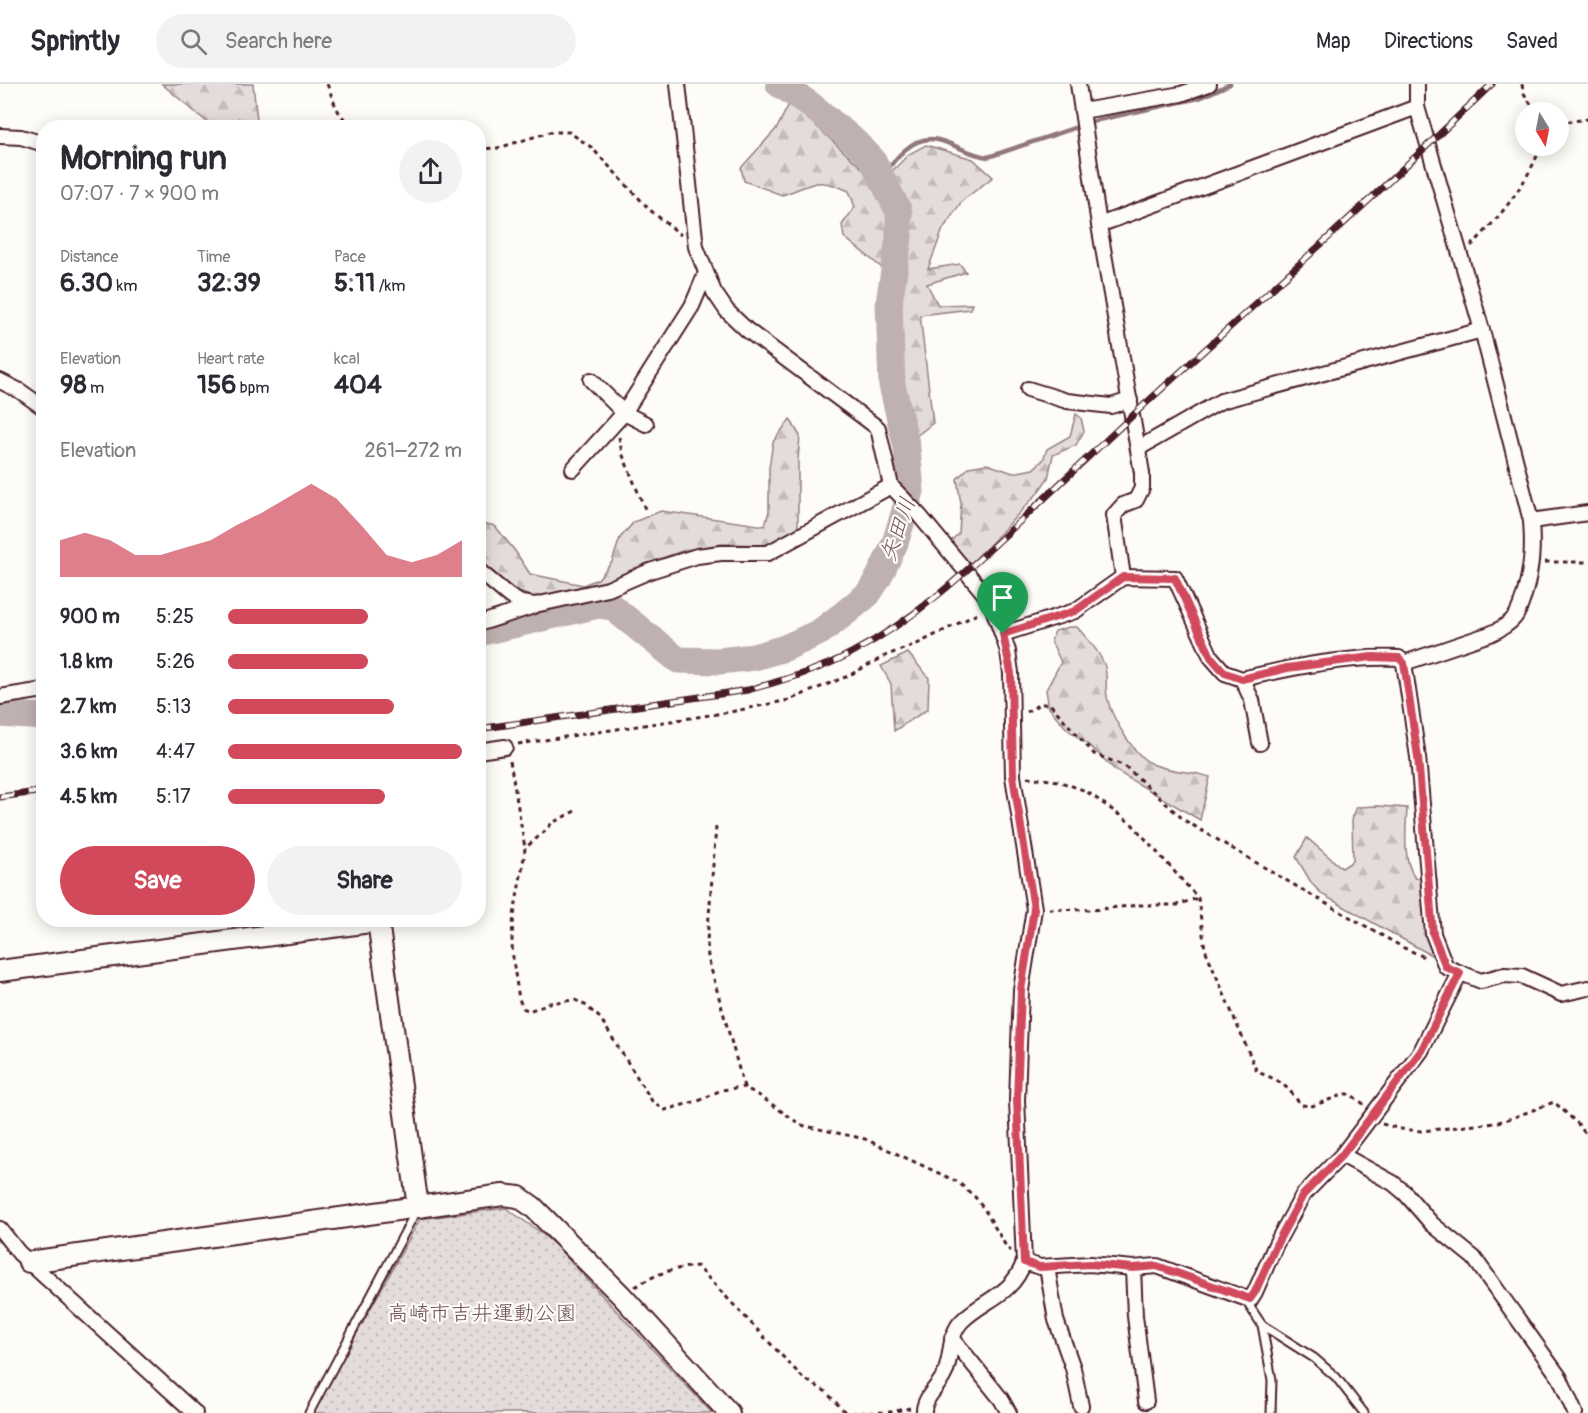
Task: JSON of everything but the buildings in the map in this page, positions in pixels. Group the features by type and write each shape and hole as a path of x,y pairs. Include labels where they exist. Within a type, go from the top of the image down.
{"street":[{"path":"678,84 696,247 714,292 727,312 747,330 878,428 894,489 919,515 992,606 1003,634 1011,673 1013,776 1034,909 1021,990 1017,1089 1024,1262 1020,1273 1000,1295 961,1322 952,1338 945,1375 923,1409"},
{"path":"1078,84 1099,225 1142,473 1142,488 1136,500 1123,505 1114,516 1123,577"},
{"path":"1082,111 1181,94 1209,84"},
{"path":"1404,663 1502,628 1514,618 1520,608 1532,563 1531,521 1482,330 1418,107 1417,84"},
{"path":"1099,225 1418,107"},
{"path":"0,136 21,137 36,142"},
{"path":"573,469 624,413 692,306 706,273"},
{"path":"1139,448 1221,401 1482,330"},
{"path":"591,380 624,413 646,424"},
{"path":"0,381 36,402"},
{"path":"1028,389 1067,401 1111,406 1130,400"},
{"path":"486,621 536,605 608,589 650,571 697,556 721,553 768,553 894,489"},
{"path":"1531,521 1588,513"},
{"path":"486,577 521,603 536,605"},
{"path":"1003,634 1075,611 1123,577 1175,578 1211,657 1225,673 1242,679 1287,668 1372,657 1399,658 1404,663 1418,757 1433,934 1446,967 1481,981 1504,975 1522,976 1561,994 1588,988"},
{"path":"1242,679 1252,700 1260,743"},
{"path":"0,697 36,691"},
{"path":"486,750 506,747"},
{"path":"0,971 326,927"},
{"path":"379,927 418,1207"},
{"path":"1024,1262 1040,1267 1090,1264 1133,1268 1157,1266 1250,1299 1303,1195 1342,1155 1421,1051 1460,973"},
{"path":"1342,1155 1399,1188 1432,1224 1473,1258 1560,1378 1575,1413"},
{"path":"30,1262 503,1195 519,1197 533,1207 621,1295 729,1413"},
{"path":"0,1229 19,1253 195,1413"},
{"path":"1047,1267 1056,1320 1073,1368 1081,1406"},
{"path":"1133,1268 1135,1316 1146,1401"},
{"path":"952,1338 1001,1399 1009,1413"}],"lane":[{"path":"309,1413 418,1207"},
{"path":"1250,1299 1250,1307 1262,1325 1272,1380 1271,1413"},
{"path":"1262,1325 1314,1358 1336,1377 1364,1413"}],"path":[{"path":"327,84 344,120"},
{"path":"1522,84 1523,92 1529,102"},
{"path":"1569,122 1588,119"},
{"path":"486,149 498,148 550,132 569,132 591,147 650,210 696,247"},
{"path":"1461,256 1495,221 1530,171 1537,156"},
{"path":"624,413 619,437 622,453 645,509"},
{"path":"1532,563 1588,562"},
{"path":"992,606 916,644 887,655 848,676 789,700 730,712 527,741 506,747 525,848 512,940 519,999 523,1008 529,1011 549,1003 575,1000 585,1005 600,1018 652,1101 665,1110 700,1100 721,1090 744,1087 801,1125 866,1139 958,1182 975,1197 1007,1248 1024,1262"},
{"path":"1011,719 1040,704 1050,704 1094,754 1125,766 1184,820 1394,942 1446,967"},
{"path":"1013,776 1058,781 1086,791 1132,824 1198,898 1205,949 1257,1072 1286,1085 1301,1105 1312,1106 1350,1094 1371,1116 1401,1130 1431,1130 1495,1123 1554,1102 1577,1123 1588,1137"},
{"path":"525,848 552,823 575,811"},
{"path":"716,827 707,941 708,958 744,1087"},
{"path":"1034,909 1090,910 1139,905 1167,906 1198,898"},
{"path":"621,1295 659,1273 697,1266 803,1378 825,1391 846,1413"},
{"path":"852,1413 923,1409"}],"green space":[{"path":"162,84 253,84 257,120 205,120"},
{"path":"790,102 879,184 909,154 926,145 973,159 993,177 962,201 943,229 928,269 960,264 966,272 927,284 938,305 972,304 970,309 920,315 933,423 911,440 901,390 899,346 903,285 844,237 842,225 855,207 849,191 838,186 815,183 782,195 744,181 741,168 777,128"},
{"path":"1076,414 1081,418 1084,431 1076,445 1053,455 1048,478 1036,495 968,568 950,542 959,533 961,504 957,479 969,467 987,464 1013,473 1033,469 1043,460 1047,449 1070,436"},
{"path":"790,419 800,436 798,528 781,539 766,545 721,544 685,550 662,558 604,586 552,596 532,597 512,589 486,567 486,524 495,526 530,574 583,585 598,579 612,562 620,538 634,522 661,511 765,526 769,511 769,468 773,442"},
{"path":"1077,627 1102,659 1106,672 1106,692 1109,704 1118,724 1138,753 1145,760 1159,767 1210,777 1200,820 1116,771 1091,747 1067,729 1049,708 1046,690 1061,662 1051,641 1055,631"},
{"path":"908,653 929,678 928,709 894,731 891,684 881,666"},
{"path":"1357,807 1407,808 1406,853 1411,870 1415,878 1437,880 1434,914 1440,960 1323,895 1312,884 1296,857 1307,838 1342,868 1353,861 1352,819"},
{"name":"高崎市吉井運動公園","path":"506,1208 555,1245 712,1413 313,1413 420,1219"}],"waterway":[{"name":"矢田川","path":"486,631 598,605 612,607 678,660 719,661 754,657 785,648 820,632 868,594 879,577 895,543 911,491 907,448 892,385 889,303 899,238 899,212 872,159 808,103 779,84"},
{"path":"883,178 898,156 913,144 921,141 938,140 988,157 1098,120 1199,98 1230,84"},
{"name":"矢田川","path":"0,714 36,716"}],"railway":[{"path":"486,728 748,690 815,669 876,639 898,625 979,560 1138,410 1367,202 1492,84"},
{"path":"0,797 36,792"}],"route":[{"path":"1123,577 1175,578 1211,657 1225,673 1242,679 1287,668 1372,657 1399,658 1404,663 1418,757 1433,934 1446,967 1460,973 1421,1051 1342,1155 1303,1195 1250,1299 1157,1266 1133,1268 1090,1264 1040,1267 1024,1262 1017,1100 1021,990 1034,909 1013,776 1011,673 1003,634 1075,611 1123,577"}]}
